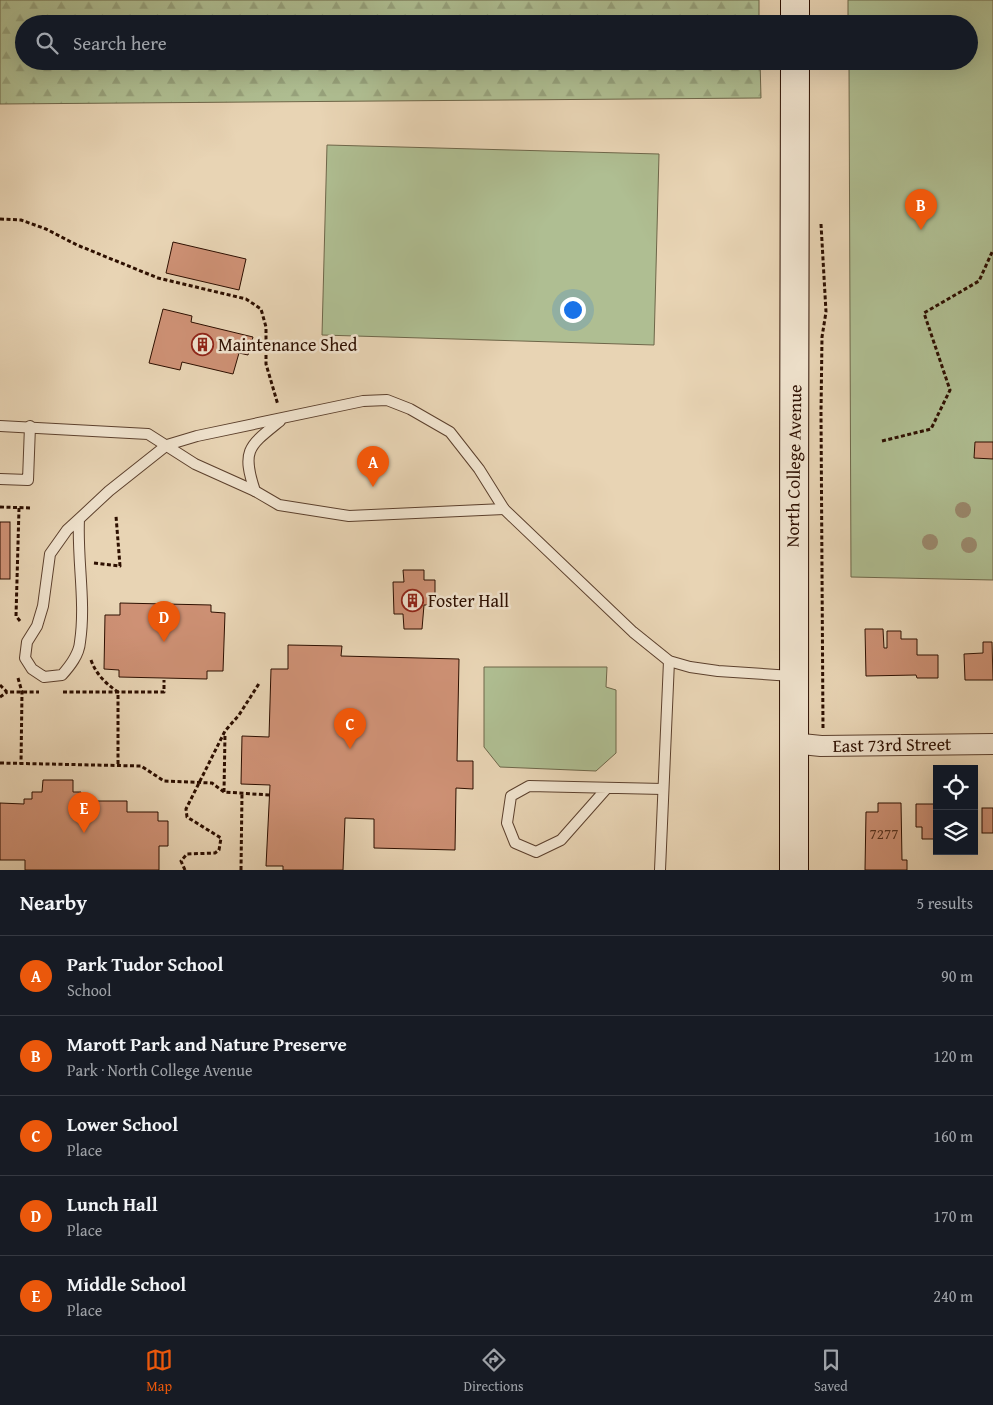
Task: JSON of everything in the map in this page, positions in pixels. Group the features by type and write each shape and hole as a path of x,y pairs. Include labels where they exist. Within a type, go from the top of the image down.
{"main road":[{"path":"795,0 795,15"},
{"name":"North College Avenue","path":"794,870 792,676 796,333 796,70"}],"street":[{"name":"East 73rd Street","path":"792,743 821,746 993,744"}],"lane":[{"path":"79,519 77,550 81,608 80,644 72,664 62,675 44,677 32,669 25,658 27,642 37,626 43,606 50,554 67,530 109,491 167,445 197,436 363,402 386,400 410,409 450,432 478,469 504,509 633,632 669,661 690,667 718,671 792,676"},
{"path":"255,491 247,468 252,443 282,420"},
{"path":"0,426 30,426 148,434 195,464 255,491 278,505 349,516 504,509"},
{"path":"0,479 28,480 30,426"},
{"path":"660,870 669,661"},
{"path":"607,788 561,840 536,852 515,843 507,823 511,796 529,786 663,789"}],"path":[{"path":"820,216 826,312 822,337 821,412 825,716 821,746"},
{"path":"0,219 21,220 46,228 77,245 158,278 246,300 260,309 266,327 266,364 282,420"},
{"path":"882,441 931,429 950,390 924,313 980,281 993,250"},
{"path":"0,507 32,508"},
{"path":"19,508 16,616 20,621"},
{"path":"93,571 92,562 120,566 116,516"},
{"path":"88,651 94,668 105,683 118,692"},
{"path":"60,692 164,692 164,680"},
{"path":"185,870 181,861 183,856 187,854 215,853 221,843 221,838 187,817 186,809 225,731 239,715 260,682"},
{"path":"0,685 7,692"},
{"path":"0,697 7,692 41,692"},
{"path":"118,692 118,765"},
{"path":"224,792 225,731"},
{"path":"0,764 141,766 164,781 212,783 224,792 269,794"},
{"path":"241,870 242,793"}],"green space":[{"path":"0,0 759,0 759,15 15,15 15,70 760,70 761,98 0,104"},
{"path":"848,0 993,0 993,580 851,577 849,70 978,70 978,15 848,15"},
{"path":"327,145 659,154 654,345 322,335"},
{"path":"484,667 607,667 606,687 616,690 616,753 596,771 500,767 484,747"}],"building":[{"path":"173,242 246,259 239,290 166,273"},
{"name":"Maintenance Shed","path":"163,309 192,316 191,322 253,337 248,355 239,353 233,374 182,362 180,370 149,363"},
{"path":"975,442 993,442 993,459 974,458"},
{"path":"0,522 10,522 10,579 0,579"},
{"name":"Foster Hall","path":"403,570 424,570 424,580 435,580 435,596 430,596 431,605 424,605 422,629 404,629 403,614 394,614 393,582 404,582"},
{"path":"120,603 211,605 211,612 225,613 223,671 207,671 207,679 119,677 119,670 104,669 105,615 120,615"},
{"path":"865,629 883,629 884,648 887,648 887,631 901,631 901,639 917,639 917,655 938,655 938,678 917,678 916,675 866,676"},
{"path":"983,642 992,642 993,680 965,680 964,654 983,653"},
{"path":"288,645 342,646 341,656 459,659 457,761 473,761 473,789 456,788 455,850 374,848 374,819 345,818 343,870 283,870 283,866 266,866 270,785 241,784 242,736 269,737 271,669 288,669"},
{"path":"43,780 73,780 73,792 81,792 81,801 127,801 127,812 158,812 158,821 168,821 168,846 159,846 159,870 25,870 25,860 0,860 0,803 24,804 24,799 32,799 32,792 42,792"},
{"path":"878,803 901,803 902,860 907,860 907,870 865,870 866,812 878,812"},
{"path":"916,804 933,804 933,839 922,839 922,827 916,827"},
{"path":"982,808 993,808 993,833 982,833"}],"place":[{"name":"Marott Park and Nature Preserve","path":"921,230"},
{"name":"Maintenance Shed","path":"202,345"},
{"name":"Park Tudor School","path":"373,487"},
{"name":"Foster Hall","path":"412,601"},
{"name":"Lunch Hall","path":"164,642"},
{"name":"Lower School","path":"350,749"},
{"name":"Middle School","path":"84,833"}]}
